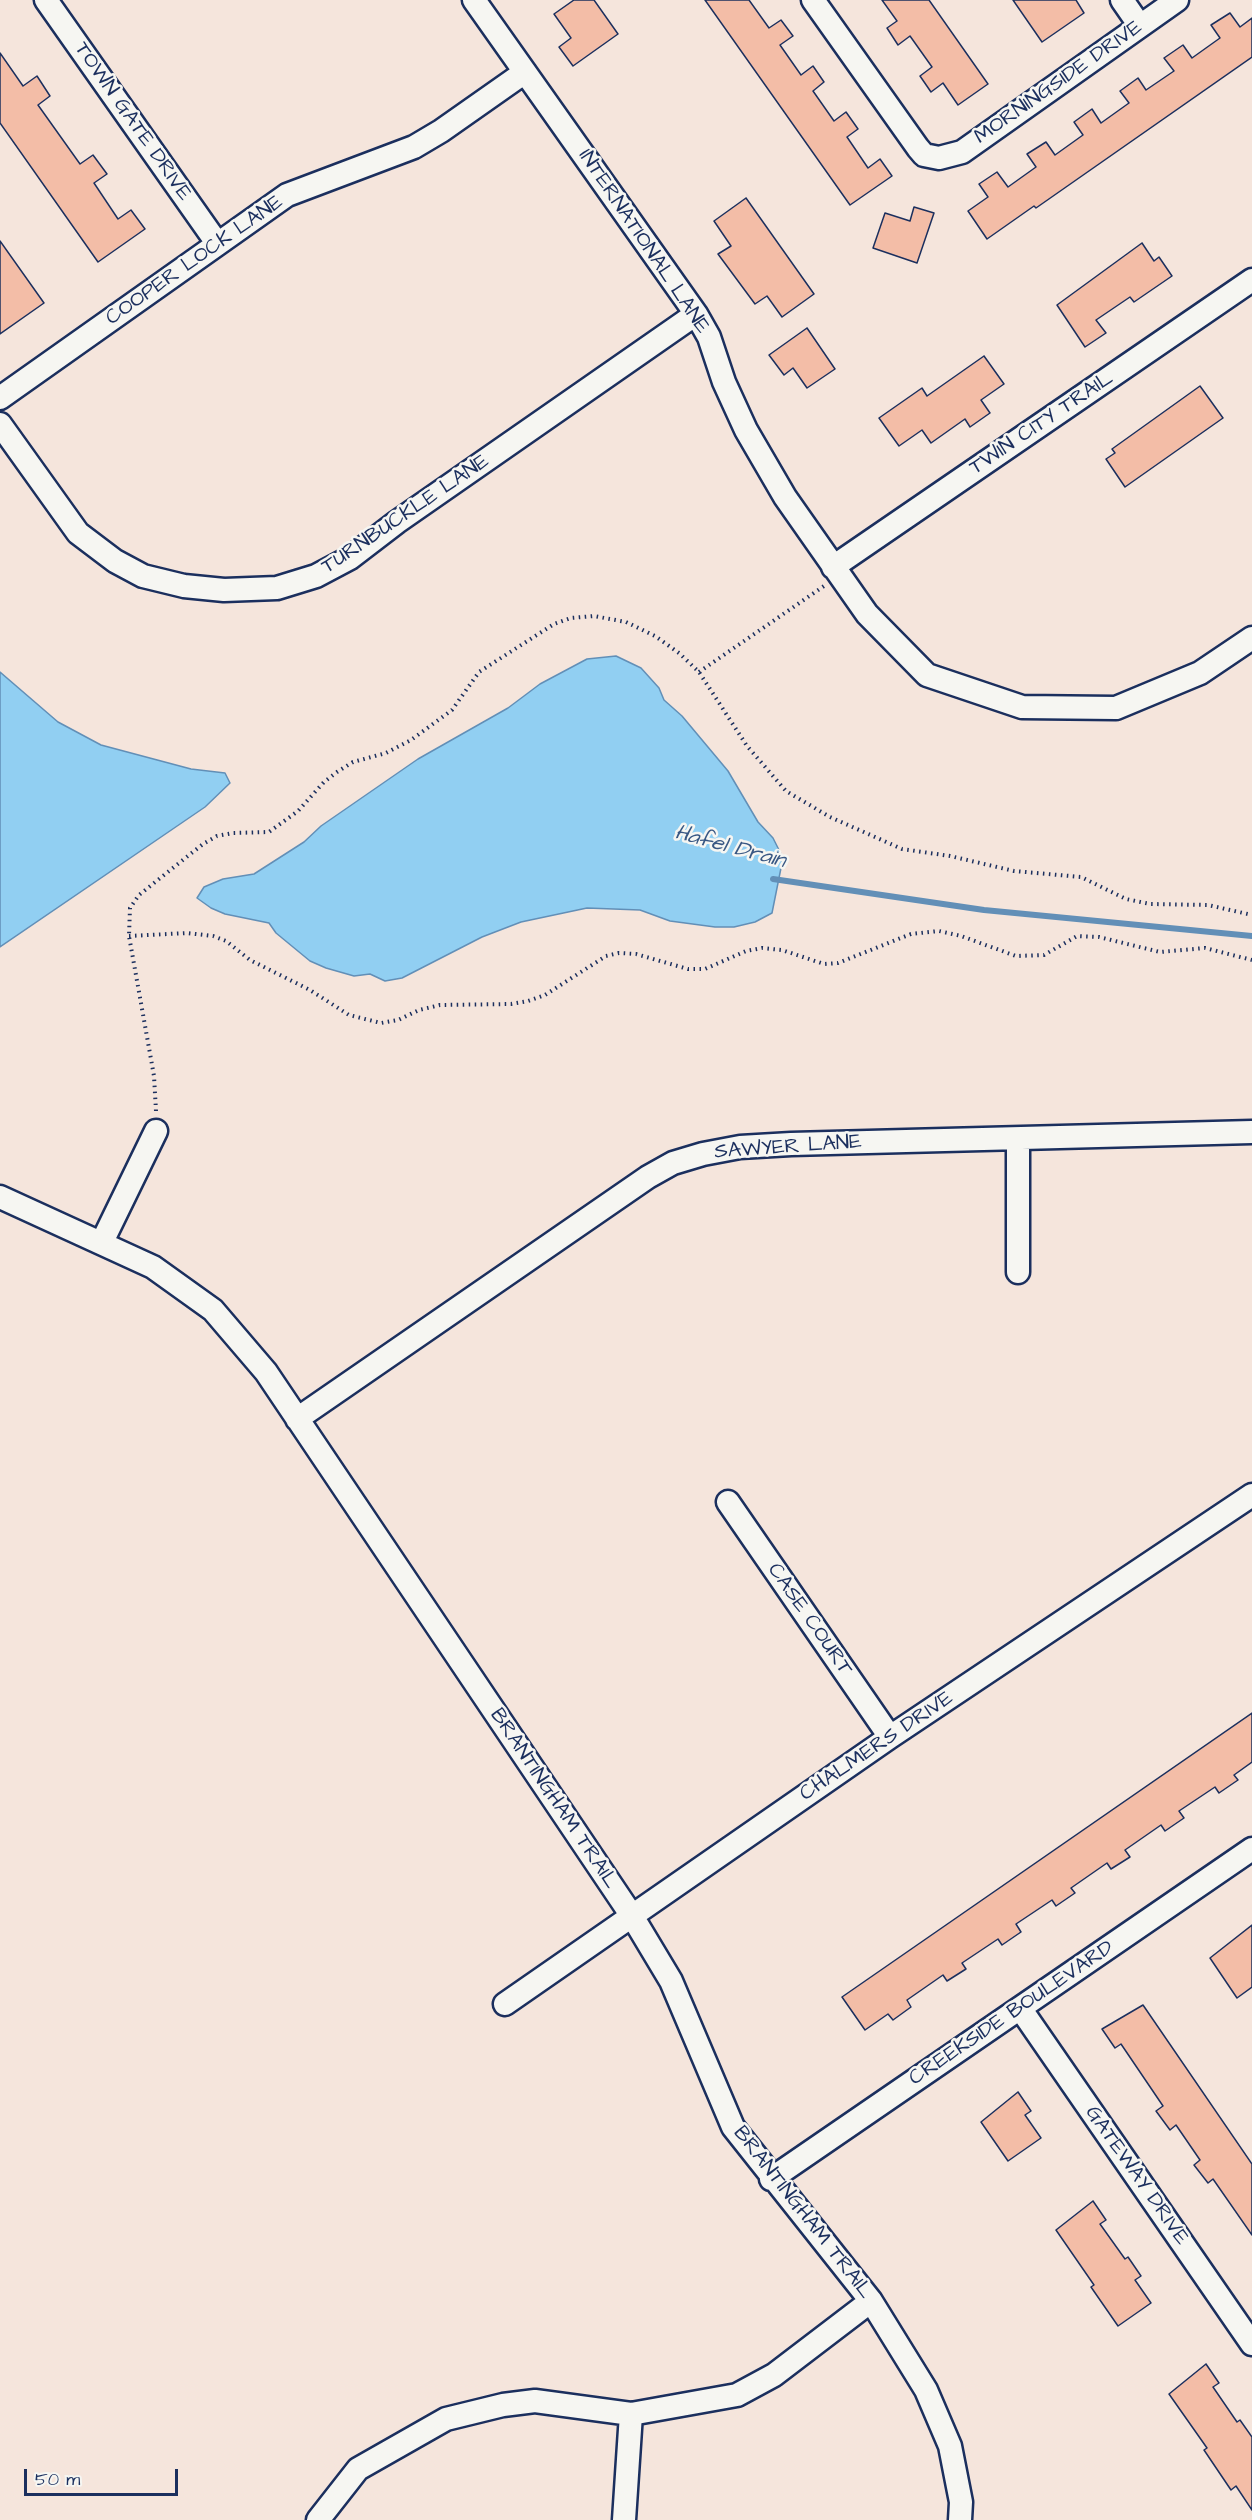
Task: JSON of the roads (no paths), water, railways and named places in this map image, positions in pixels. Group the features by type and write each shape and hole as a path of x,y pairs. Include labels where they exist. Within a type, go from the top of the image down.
{"street":[{"name":"TOWN GATE DRIVE","path":"46,0 217,243"},
{"name":"INTERNATIONAL LANE","path":"474,0 696,314 709,337 724,382 746,430 785,497 867,614 927,675 1022,707 1116,708 1200,673 1252,638"},
{"name":"MORNINGSIDE DRIVE","path":"813,0 918,148 924,154 939,158 952,157 962,152 1177,0"},
{"path":"1122,0 1140,26"},
{"name":"COOPER LOCK LANE","path":"0,398 287,195 414,147 441,131 525,72"},
{"name":"TWIN CITY TRAIL","path":"836,571 1252,280"},
{"name":"TURNBUCKLE LANE","path":"0,424 78,533 114,561 143,576 184,586 224,590 277,588 316,576 350,558 397,522 696,314"},
{"path":"102,1242 156,1131"},
{"name":"SAWYER LANE","path":"297,1419 673,1163 740,1147 1252,1132"},
{"path":"1018,1139 1018,1272"},
{"name":"BRANTINGHAM TRAIL","path":"0,1197 153,1267 213,1310 252,1354 632,1916 671,1981 733,2127 771,2179 871,2301 926,2390 950,2446 961,2502 960,2520"},
{"name":"CHALMERS DRIVE","path":"505,2004 890,1737 1252,1495"},
{"name":"CASE COURT","path":"728,1502 890,1737"},
{"name":"CREEKSIDE BOULEVARD","path":"771,2179 1252,1849"},
{"name":"GATEWAY DRIVE","path":"1020,2008 1252,2344"},
{"path":"318,2520 358,2469 446,2419 503,2405 535,2401 631,2414 737,2395 774,2375 871,2301"},
{"path":"624,2520 631,2414"}],"water":[{"path":"616,656 641,668 659,688 664,700 682,716 728,771 758,822 773,838 783,858 772,913 755,922 734,927 715,927 670,921 640,910 587,908 521,922 482,937 402,978 385,981 370,974 354,976 310,961 276,933 269,923 225,914 197,898 204,887 223,879 254,874 304,842 321,826 418,759 508,708 540,684 587,659"},
{"path":"0,672 58,722 101,745 191,769 225,773 230,783 205,807 0,947"}],"waterway":[{"name":"Hafel Drain","path":"773,879 984,910 1252,936"}]}
